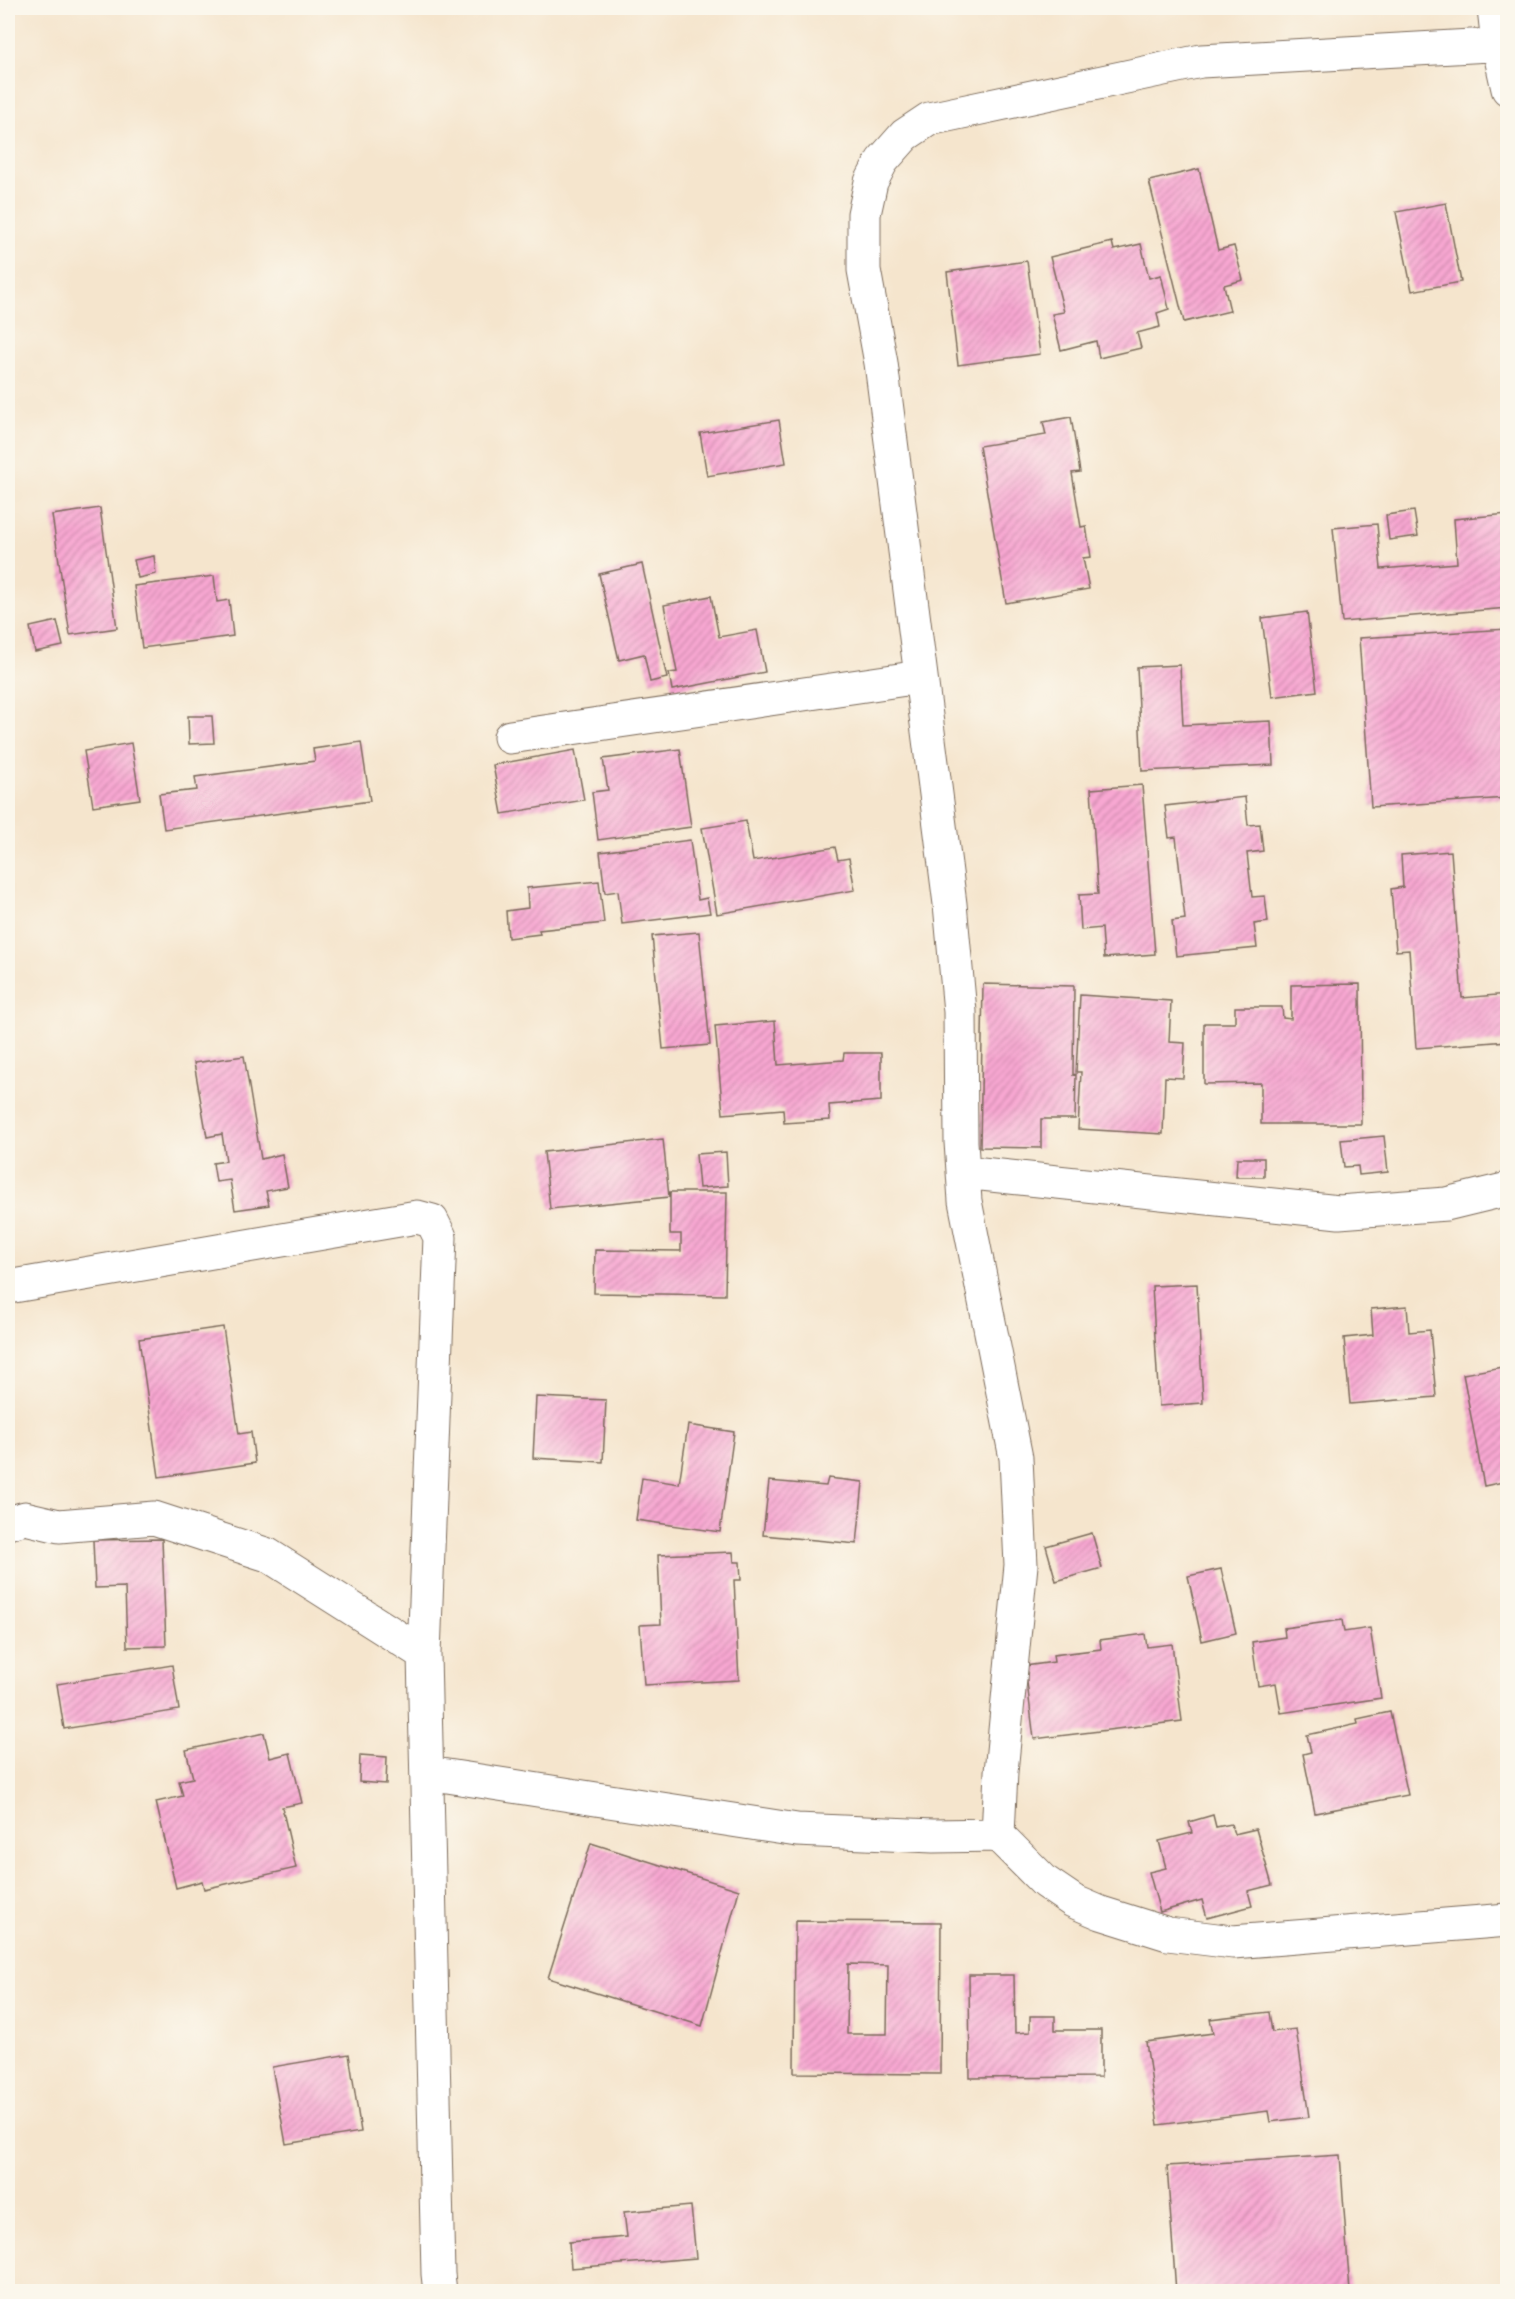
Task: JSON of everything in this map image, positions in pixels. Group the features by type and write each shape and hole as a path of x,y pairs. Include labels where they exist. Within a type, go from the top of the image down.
{"street":[{"path":"1494,8 1503,44 1508,89"},
{"path":"998,1835 1001,1773 1021,1565 1016,1458 965,1201 960,1012 951,904 881,363 864,270 864,214 871,182 882,161 905,135 929,119 1201,61 1503,44"},
{"path":"510,737 920,677"},
{"path":"963,1172 1339,1212 1446,1204 1508,1189"},
{"path":"8,1287 417,1217 432,1221 440,1237 424,1654 440,2292"},
{"path":"8,1523 25,1518 59,1526 154,1518 268,1555 424,1654"},
{"path":"428,1773 797,1830 933,1836 998,1835 1045,1882 1073,1901 1101,1913 1168,1934 1233,1942 1508,1920"}],"building":[{"path":"1199,169 1218,250 1234,246 1243,280 1224,285 1230,311 1184,322 1149,181"},
{"path":"1446,203 1461,282 1412,291 1396,212"},
{"path":"1112,242 1114,250 1141,244 1149,278 1161,275 1169,309 1157,313 1160,327 1137,333 1141,348 1099,358 1096,341 1061,350 1052,314 1064,312 1050,257"},
{"path":"1027,261 1040,354 958,365 947,272"},
{"path":"1071,417 1080,472 1072,473 1081,527 1086,526 1091,557 1083,558 1089,589 1006,603 979,446 1046,435 1043,422"},
{"path":"779,420 786,463 707,476 700,433"},
{"path":"100,508 117,628 70,635 52,515"},
{"path":"1414,511 1418,536 1389,540 1386,515"},
{"path":"1508,514 1508,608 1342,622 1333,528 1377,524 1381,569 1457,563 1454,519"},
{"path":"154,556 156,574 138,578 134,560"},
{"path":"642,564 667,678 650,682 644,654 619,660 599,574"},
{"path":"214,576 217,602 229,600 233,636 142,648 134,586"},
{"path":"711,596 719,637 757,630 765,672 672,690 669,673 677,672 664,605"},
{"path":"1307,612 1317,691 1272,697 1262,618"},
{"path":"57,621 63,646 35,652 30,627"},
{"path":"1508,629 1508,798 1371,807 1359,638"},
{"path":"1180,665 1183,725 1271,721 1273,765 1142,771 1137,667"},
{"path":"188,716 212,716 214,743 189,744"},
{"path":"361,742 370,801 164,829 159,794 197,790 195,777 315,761 313,749"},
{"path":"131,743 140,799 93,806 84,751"},
{"path":"680,749 691,827 598,840 592,792 608,790 603,759"},
{"path":"575,750 584,800 502,814 493,765"},
{"path":"1142,785 1155,954 1104,958 1102,928 1081,930 1079,895 1098,894 1091,789"},
{"path":"1245,797 1248,825 1260,824 1263,851 1247,853 1252,897 1265,896 1268,922 1254,924 1257,948 1176,956 1172,921 1185,919 1176,837 1169,838 1165,806"},
{"path":"746,821 753,861 835,847 838,860 849,858 855,890 717,914 702,828"},
{"path":"690,840 698,900 707,898 710,913 622,924 618,891 605,893 600,852"},
{"path":"1451,851 1462,998 1508,994 1508,1041 1416,1048 1409,950 1396,951 1391,889 1403,887 1401,855"},
{"path":"599,881 604,923 539,930 540,934 508,938 506,911 528,908 527,888"},
{"path":"699,932 710,1045 663,1049 652,936"},
{"path":"983,984 1074,986 1075,1119 1041,1119 1041,1148 980,1147"},
{"path":"1360,984 1361,1124 1261,1124 1261,1083 1204,1084 1204,1023 1235,1023 1235,1007 1282,1007 1283,1018 1291,1019 1291,985"},
{"path":"1080,995 1171,1001 1169,1042 1185,1043 1183,1078 1165,1077 1163,1134 1078,1129 1081,1072 1076,1072"},
{"path":"775,1021 778,1065 843,1060 844,1053 881,1053 881,1101 829,1105 830,1120 784,1123 783,1109 723,1114 715,1026"},
{"path":"244,1056 261,1159 282,1154 288,1187 266,1191 269,1205 235,1210 230,1180 216,1182 213,1163 226,1161 222,1134 207,1137 194,1063"},
{"path":"1384,1136 1388,1172 1359,1175 1358,1166 1344,1167 1341,1140"},
{"path":"663,1139 669,1197 550,1209 544,1152"},
{"path":"726,1152 728,1186 699,1188 696,1154"},
{"path":"1237,1158 1264,1158 1264,1177 1236,1177"},
{"path":"670,1192 727,1192 725,1295 594,1293 595,1250 681,1251 681,1234 670,1234"},
{"path":"1197,1284 1203,1403 1159,1406 1152,1286"},
{"path":"1407,1306 1409,1332 1430,1330 1436,1397 1350,1404 1344,1338 1373,1335 1371,1309"},
{"path":"223,1327 239,1434 251,1432 255,1463 159,1477 139,1339"},
{"path":"1508,1366 1508,1481 1484,1486 1463,1374"},
{"path":"536,1397 606,1400 603,1462 533,1458"},
{"path":"688,1425 734,1432 720,1532 636,1520 642,1478 679,1484"},
{"path":"828,1478 863,1482 857,1544 763,1535 769,1481 826,1486"},
{"path":"1092,1533 1102,1568 1056,1581 1046,1546"},
{"path":"162,1539 166,1646 127,1647 125,1587 95,1588 93,1540"},
{"path":"733,1552 734,1562 740,1562 741,1580 734,1580 739,1680 644,1685 640,1625 661,1624 658,1555"},
{"path":"1221,1569 1236,1633 1202,1641 1188,1576"},
{"path":"1342,1620 1344,1632 1370,1628 1381,1698 1281,1713 1276,1683 1258,1686 1252,1642 1285,1637 1284,1628"},
{"path":"1145,1634 1147,1647 1172,1644 1182,1721 1034,1739 1025,1666 1054,1662 1053,1655 1101,1649 1100,1640"},
{"path":"172,1665 179,1710 64,1729 57,1684"},
{"path":"1390,1712 1408,1795 1315,1813 1303,1754 1311,1752 1307,1735 1358,1724 1357,1719"},
{"path":"264,1733 270,1758 290,1753 302,1803 282,1807 296,1868 204,1889 202,1881 176,1888 156,1802 183,1796 179,1781 193,1778 186,1750"},
{"path":"360,1755 387,1757 386,1784 359,1782"},
{"path":"1213,1815 1216,1827 1231,1824 1234,1834 1256,1829 1272,1885 1248,1891 1252,1906 1207,1918 1202,1900 1160,1912 1149,1872 1166,1868 1159,1841 1192,1833 1189,1822"},
{"path":"591,1843 739,1890 702,2026 548,1978"},
{"path":"795,1921 941,1922 940,2074 794,2073","holes":["848,1964 888,1965 887,2034 847,2034"]},
{"path":"969,1975 1014,1975 1015,2033 1030,2032 1030,2016 1055,2016 1055,2030 1101,2030 1101,2077 970,2078"},
{"path":"1269,2012 1272,2032 1296,2029 1309,2117 1270,2122 1268,2111 1158,2125 1146,2042 1213,2033 1210,2019"},
{"path":"349,2054 361,2132 286,2144 272,2067"},
{"path":"1340,2155 1350,2292 1176,2292 1167,2166"},
{"path":"691,2206 696,2258 571,2268 569,2242 627,2237 624,2212"}]}
